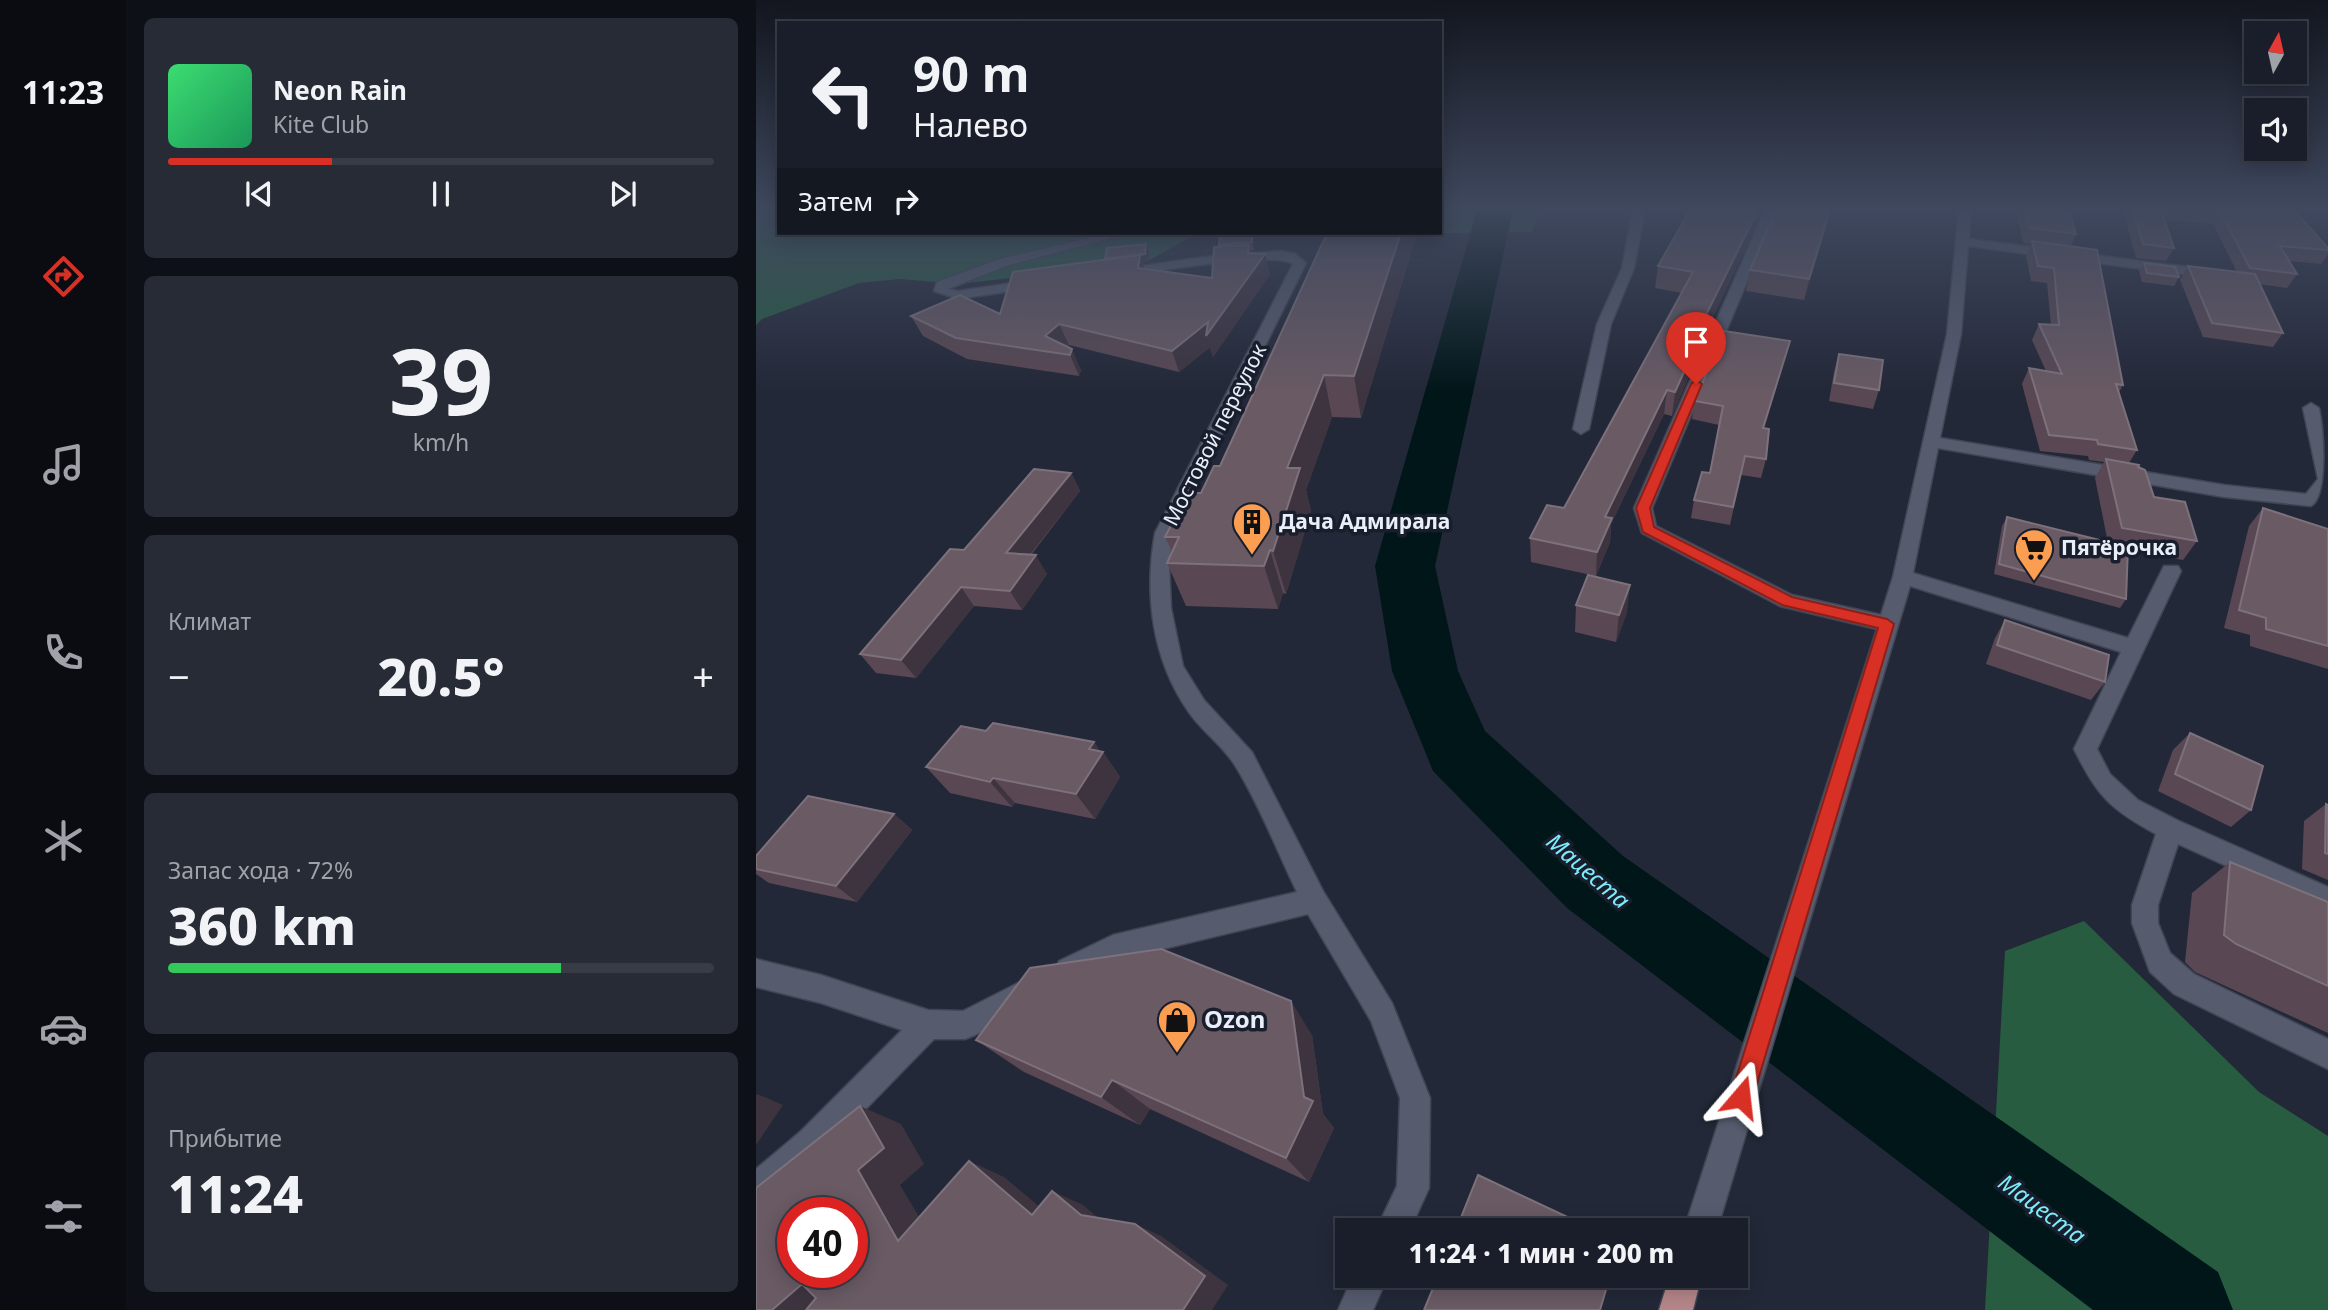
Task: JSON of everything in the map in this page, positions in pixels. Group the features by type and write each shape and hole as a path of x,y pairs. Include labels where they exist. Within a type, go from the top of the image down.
{"street":[{"path":"980,271 942,285 941,291 958,295 1045,283"},
{"name":"Мостовой переулок","path":"1112,274 1132,271"},
{"name":"Мостовой переулок","path":"1298,271 1164,533 1159,564 1161,608 1173,667 1196,706 1244,759 1314,900 1382,1013 1415,1098 1413,1188 1399,1218"},
{"path":"1581,429 1604,324 1627,271"},
{"path":"1745,271 1643,508 1643,518 1648,529 1678,547 1787,601 1887,624"},
{"path":"1704,1218 1903,577 1954,334 1960,271"},
{"path":"2190,271 2212,274"},
{"path":"1933,442 2236,492 2311,500 2327,480 2311,408"},
{"path":"2171,571 2085,748 2102,781 2129,807 2170,829 2328,900"},
{"path":"1903,577 2134,648"},
{"path":"2170,829 2145,905 2145,923 2160,962 2184,984 2328,1054"},
{"path":"756,973 821,989 928,1024 965,1025 1113,948 1314,900"},
{"path":"756,1190 811,1143 928,1024"},
{"path":"1355,1310 1365,1288"}],"green space":[{"path":"756,271 1065,271 960,284 900,279 859,283 762,319 756,325"},
{"path":"2084,921 2259,1092 2328,1136 2328,1310 1985,1310 2005,951"}],"building":[{"path":"1019,271 1161,271 1212,278 1212,271 1253,271 1206,336 1208,322 1172,351 1059,324 1045,336 1072,349 1070,355 956,338 911,316 960,295 1000,314 1013,272"},
{"path":"1309,271 1388,271 1354,376 1324,375 1287,468 1300,468 1273,551 1270,550 1264,566 1167,563 1179,537 1165,537 1188,493 1201,493 1214,466 1220,466"},
{"path":"1688,271 1728,271 1702,323 1706,323 1675,392 1667,390 1605,517 1612,518 1597,552 1530,538 1547,505 1564,508 1693,272"},
{"path":"1757,271 1811,271 1809,279"},
{"path":"2054,271 2101,271 2123,385 2116,384 2137,450 2098,444 2097,440 2049,435 2029,368 2062,374 2039,324 2059,325"},
{"path":"2177,271 2179,277 2147,273"},
{"path":"2190,271 2255,274 2283,333 2212,323"},
{"path":"1724,331 1790,341 1763,428 1769,429 1766,459 1745,456 1733,507 1694,500 1702,472 1710,473 1723,406 1695,401"},
{"path":"1839,354 1883,360 1879,390 1834,383"},
{"path":"2106,459 2139,465 2138,467 2145,470 2154,497 2185,502 2197,541 2122,528"},
{"path":"1034,469 1071,473 1006,553 1036,555 1010,591 961,587 901,660 860,654 950,549 964,550"},
{"path":"2263,508 2328,529 2328,646 2266,629 2266,618 2239,610"},
{"path":"2007,517 2128,547 2126,599 1999,564"},
{"path":"1588,575 1630,585 1619,615 1576,605"},
{"path":"2005,620 2109,655 2105,682 1997,645"},
{"path":"993,723 1094,742 1089,749 1103,752 1076,794 993,778 990,782 926,767 961,726 986,731"},
{"path":"2190,733 2263,766 2251,810 2175,774"},
{"path":"808,796 894,814 836,886 756,869 756,856"},
{"path":"2326,804 2328,805 2328,854 2325,853"},
{"path":"2230,862 2328,902 2328,986 2236,944 2224,935"},
{"path":"1161,949 1291,1001 1304,1097 1313,1101 1286,1158 1112,1080 1101,1097 976,1040 1030,968"},
{"path":"860,1106 884,1148 858,1170 898,1241 969,1161 1032,1215 1052,1191 1081,1215 1135,1224 1205,1276 1183,1310 806,1310 816,1298 806,1288 868,1288 868,1197 777,1197 777,1288 797,1288 772,1310 756,1310 756,1188"},
{"path":"1478,1175 1569,1218 1461,1218"},
{"path":"1433,1288 1606,1288 1600,1310 1424,1310"}],"waterway":[{"name":"Мацеста","path":"1480,271 1405,566 1425,671 1458,750 1595,882 2180,1310"}],"place":[{"name":"Дача Адмирала","path":"1252,556"},
{"name":"Пятёрочка","path":"2034,582"},
{"name":"Ozon","path":"1177,1054"}],"route":[{"path":"1696,384 1643,508 1643,518 1648,529 1678,547 1787,601 1887,624 1741,1097"}]}
